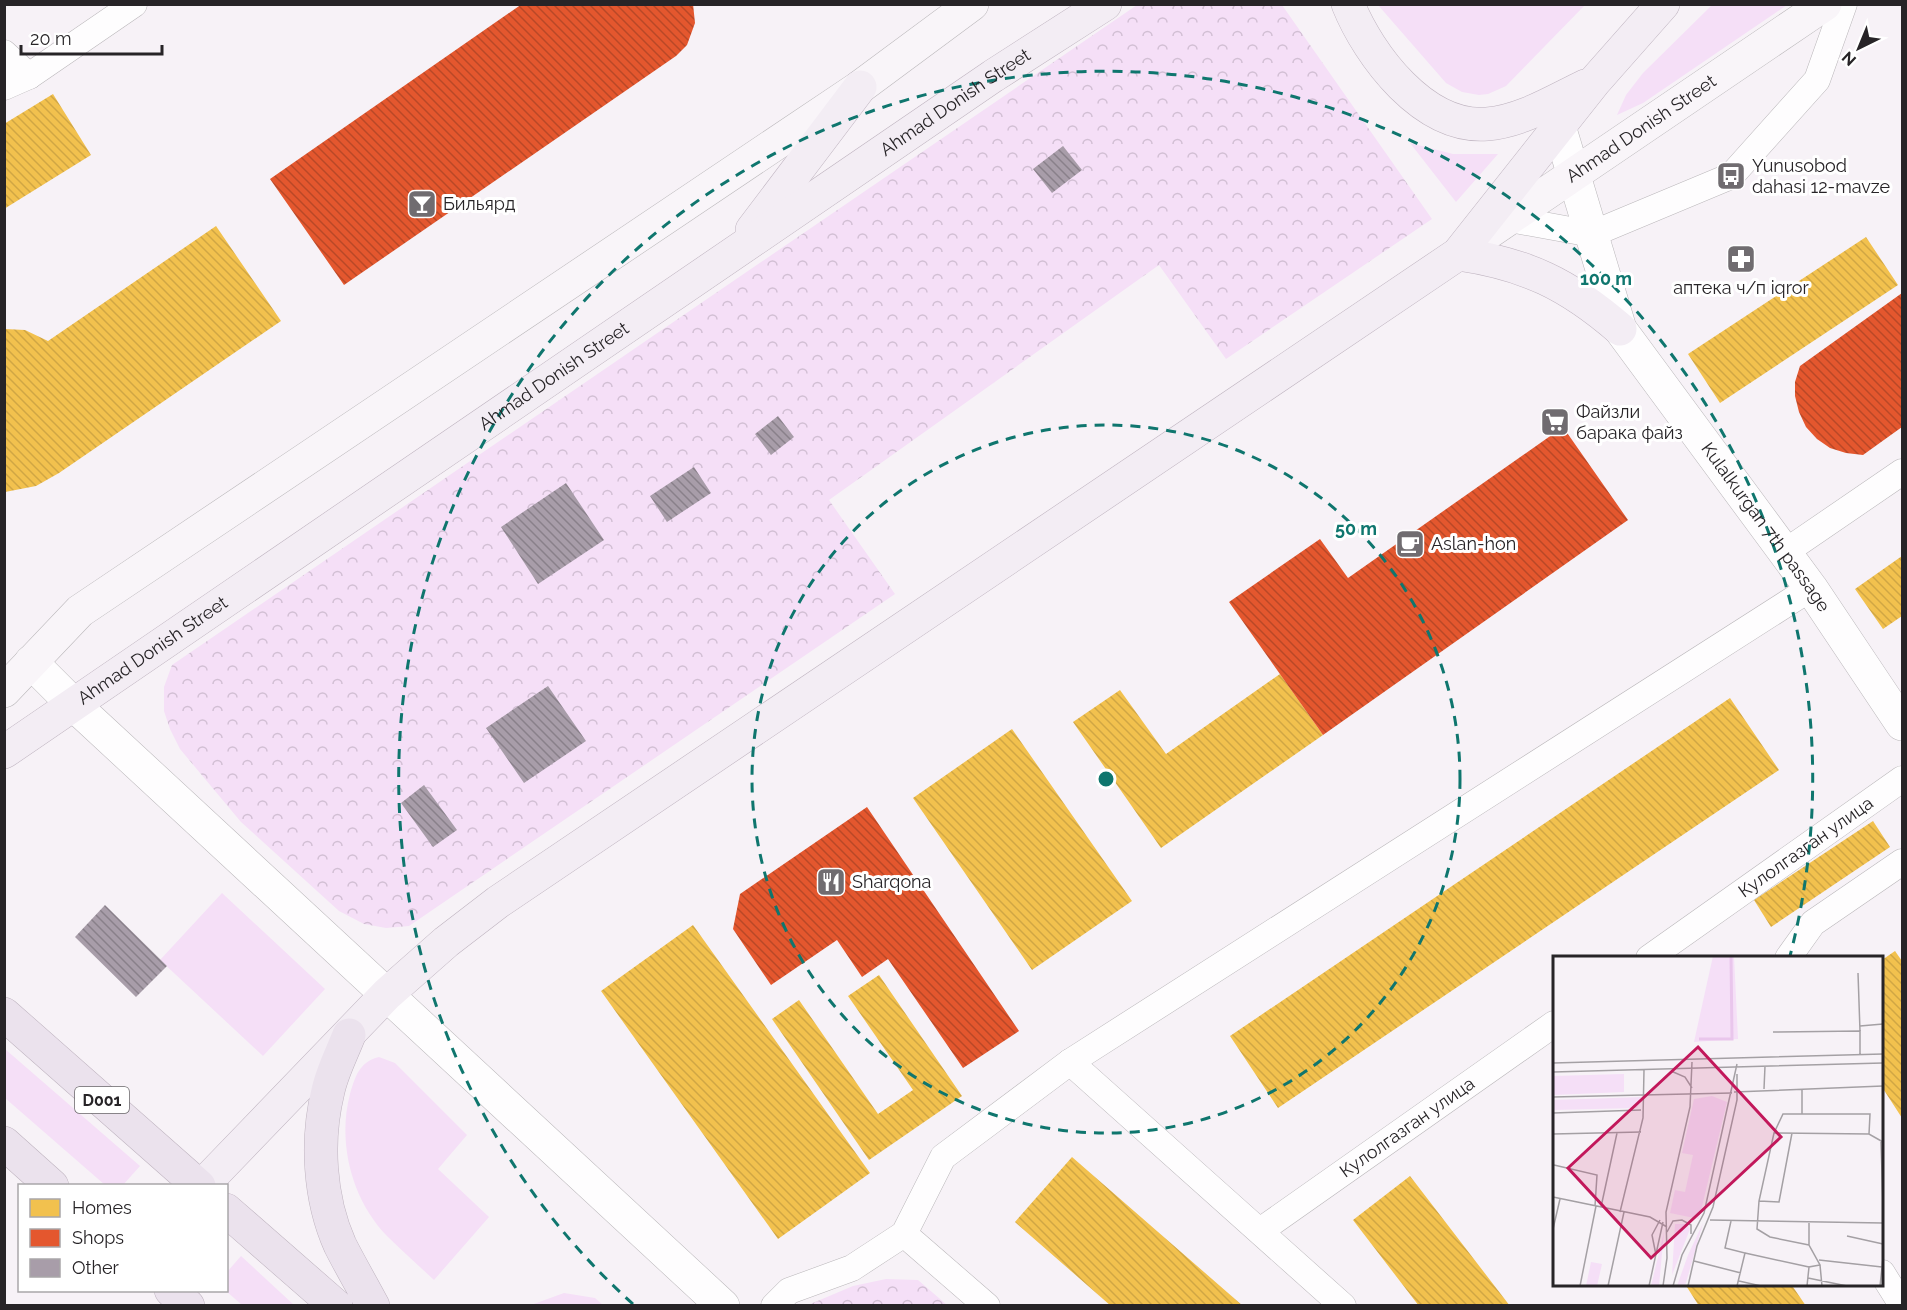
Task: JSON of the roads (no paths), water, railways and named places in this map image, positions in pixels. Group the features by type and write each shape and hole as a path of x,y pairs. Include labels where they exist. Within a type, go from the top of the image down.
{"highway":[{"name":"D001","path":"4,1014 199,1184"},
{"path":"349,1035 328,1089 320,1140 322,1166 325,1192 339,1243 373,1305"},
{"path":"4,1143 51,1184"},
{"path":"228,1211 336,1305"},
{"path":"173,1292 188,1305"}],"main road":[{"name":"Ahmad Donish Street","path":"4,752 993,76 1105,4"},
{"name":"Ahmad Donish Street","path":"1348,4 1356,25 1407,90 1429,109 1468,124 1488,124 1511,120 1595,81"},
{"name":"Ahmad Donish Street","path":"201,1184 387,994 446,942 498,902 1458,254 1595,81 1663,4"},
{"path":"734,253 860,87"},
{"path":"1458,254 1504,262 1547,278 1585,301 1620,329"}],"street":[{"path":"5,688 80,611 860,87 972,4"},
{"name":"Ahmad Donish Street","path":"1458,254 1825,4"},
{"name":"Kulalkurgan 7th passage","path":"1559,126 1620,329 1811,588 1902,724"},
{"path":"31,662 73,704 723,1305"},
{"path":"5,688 73,704"}],"lane":[{"path":"4,87 29,76 134,4"},
{"path":"1510,219 1592,234 1731,176 1817,80 1844,4"},
{"path":"4,53 29,76"},
{"path":"1785,552 1902,472"},
{"path":"774,1305 789,1291 852,1268 904,1234 943,1157 1070,1062 1811,588"},
{"name":"Кулолгазган улица","path":"1650,956 1902,779"},
{"path":"1789,956 1813,923 1902,862"},
{"name":"Кулолгазган улица","path":"1260,1231 1553,1025"},
{"path":"1070,1062 1343,1305"},
{"path":"904,1234 987,1305"},
{"path":"1883,1276 1902,1305"}],"place":[{"name":"Yunusobod dahasi 12-mavze","path":"1731,176"},
{"name":"Бильярд","path":"422,204"},
{"name":"аптека ч/п iqror","path":"1741,259"},
{"name":"Файзли барака файз","path":"1555,422"},
{"name":"Aslan-hon","path":"1410,544"},
{"name":"Sharqona","path":"831,882"}]}
